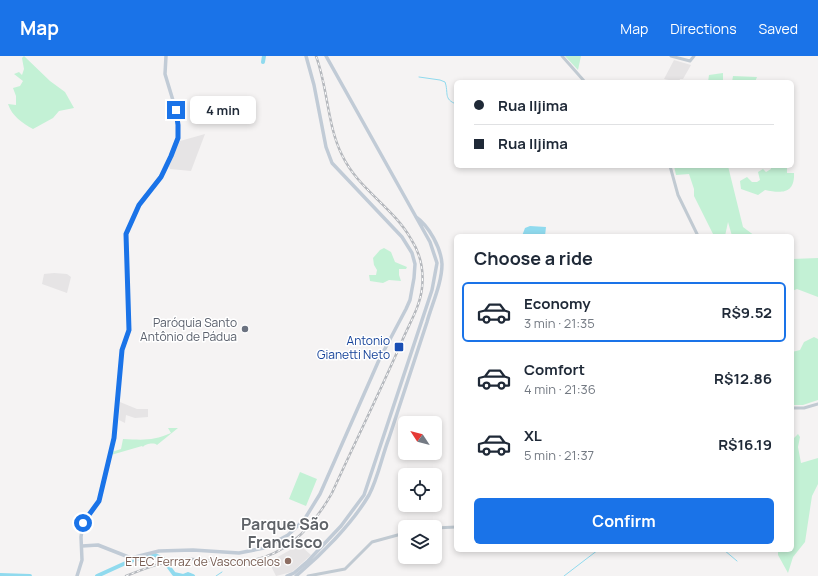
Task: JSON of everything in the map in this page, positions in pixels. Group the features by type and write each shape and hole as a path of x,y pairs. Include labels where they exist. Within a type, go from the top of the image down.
{"main road":[{"path":"77,575 82,560 81,534 83,523 99,501 114,438 122,350 129,330 126,234 139,205 164,172 178,138 178,118 165,74 166,56"},
{"path":"82,546 96,545 131,558 159,551 193,550 214,553 239,553 264,548 288,535 304,520 318,498 335,462 375,367 410,300 414,278 414,258 402,237 332,163 326,147 314,85 306,56"},
{"path":"297,576 321,552 356,510 367,493 396,417 441,271 439,252 425,228 415,216 326,57"},
{"path":"367,493 390,416 436,274 437,263 435,252 425,228"},
{"path":"411,353 415,357"},
{"path":"409,360 412,362 410,372"},
{"path":"401,383 403,393"},
{"path":"393,409 398,410"},
{"path":"390,416 396,417"},
{"path":"289,575 308,561 356,510"}],"street":[{"path":"562,56 583,80"},
{"path":"671,56 690,61 694,56"},
{"path":"671,168 678,195 697,234"},
{"path":"794,408 804,408 818,404"},
{"path":"442,528 454,527"},
{"path":"308,576 345,569 372,542 398,535"},
{"path":"289,575 297,576"}],"shaded area":[{"path":"674,60 691,65 683,79 664,79"},
{"path":"205,134 191,171 170,169 169,166 180,141"},
{"path":"44,274 67,274 71,277 67,293 42,284"},
{"path":"120,402 137,409 148,409 148,417 135,418 126,415 125,423 119,420"},
{"name":"ETEC Ferraz de Vasconcelos","path":"297,546 302,547 311,555 292,572 276,576 269,562"}],"green space":[{"path":"24,56 50,81 65,92 74,108 59,111 53,118 33,129 18,119 8,104 16,105 16,96 13,88 20,86 23,81 14,74 19,72 22,75 24,69 22,58"},
{"path":"565,56 581,56 578,70"},
{"path":"723,73 723,80 708,80 709,75"},
{"path":"733,76 757,77 756,80 732,80"},
{"path":"674,168 728,168 743,227 752,234 731,234 728,222 725,234 713,234 694,196 694,189 689,174 676,175"},
{"path":"787,168 787,173 794,173 794,180 789,189 781,192 765,190 758,195 741,189 740,181 747,177 752,182 757,182 760,180 758,172 763,169 766,172 771,169"},
{"path":"384,248 391,252 395,262 407,267 406,269 399,269 401,281 389,280 383,283 370,281 369,275 376,275 377,270 374,265 373,258 380,250"},
{"path":"818,258 818,297 797,289 794,290 794,259"},
{"path":"814,337 818,339 818,400 803,405 794,405 794,352 800,350 804,342"},
{"path":"168,428 178,428 157,445 150,444 111,455 112,452 121,449 123,439 153,439 171,433"},
{"path":"798,434 800,437 798,447 801,463 818,458 818,484 812,496 805,542 793,557 788,573 778,555 778,552 794,552 794,438"},
{"path":"300,472 317,479 306,506 289,499"}],"water":[{"path":"530,226 546,227 545,234 523,234 525,228"}],"waterway":[{"path":"263,62 264,56"},
{"path":"419,77 445,82 448,98 454,103"},
{"path":"564,576 595,552"},
{"path":"726,552 737,561"},
{"path":"97,576 130,561 153,554 163,559 174,574 183,576 188,574 193,576"},
{"path":"216,576 222,572"},
{"path":"0,575 30,576"}],"railway":[{"path":"126,576 172,561 194,559 236,562 252,560 267,556 281,549 305,531 324,507 332,493 417,309 421,295 422,282 422,269 417,250 404,228 357,178 342,155 333,131 323,81 316,56"}],"place":[{"name":"Paróquia Santo Antônio de Pádua","path":"245,329"},
{"name":"Antonio Gianetti Neto","path":"399,347"},
{"name":"ETEC Ferraz de Vasconcelos","path":"288,561"}],"district":[{"name":"Parque São Francisco","path":"285,533"}],"route":[{"path":"83,523 99,501 114,438 122,350 129,330 126,234 133,215 142,200 161,177 171,156 178,138 178,118 176,110"}]}
